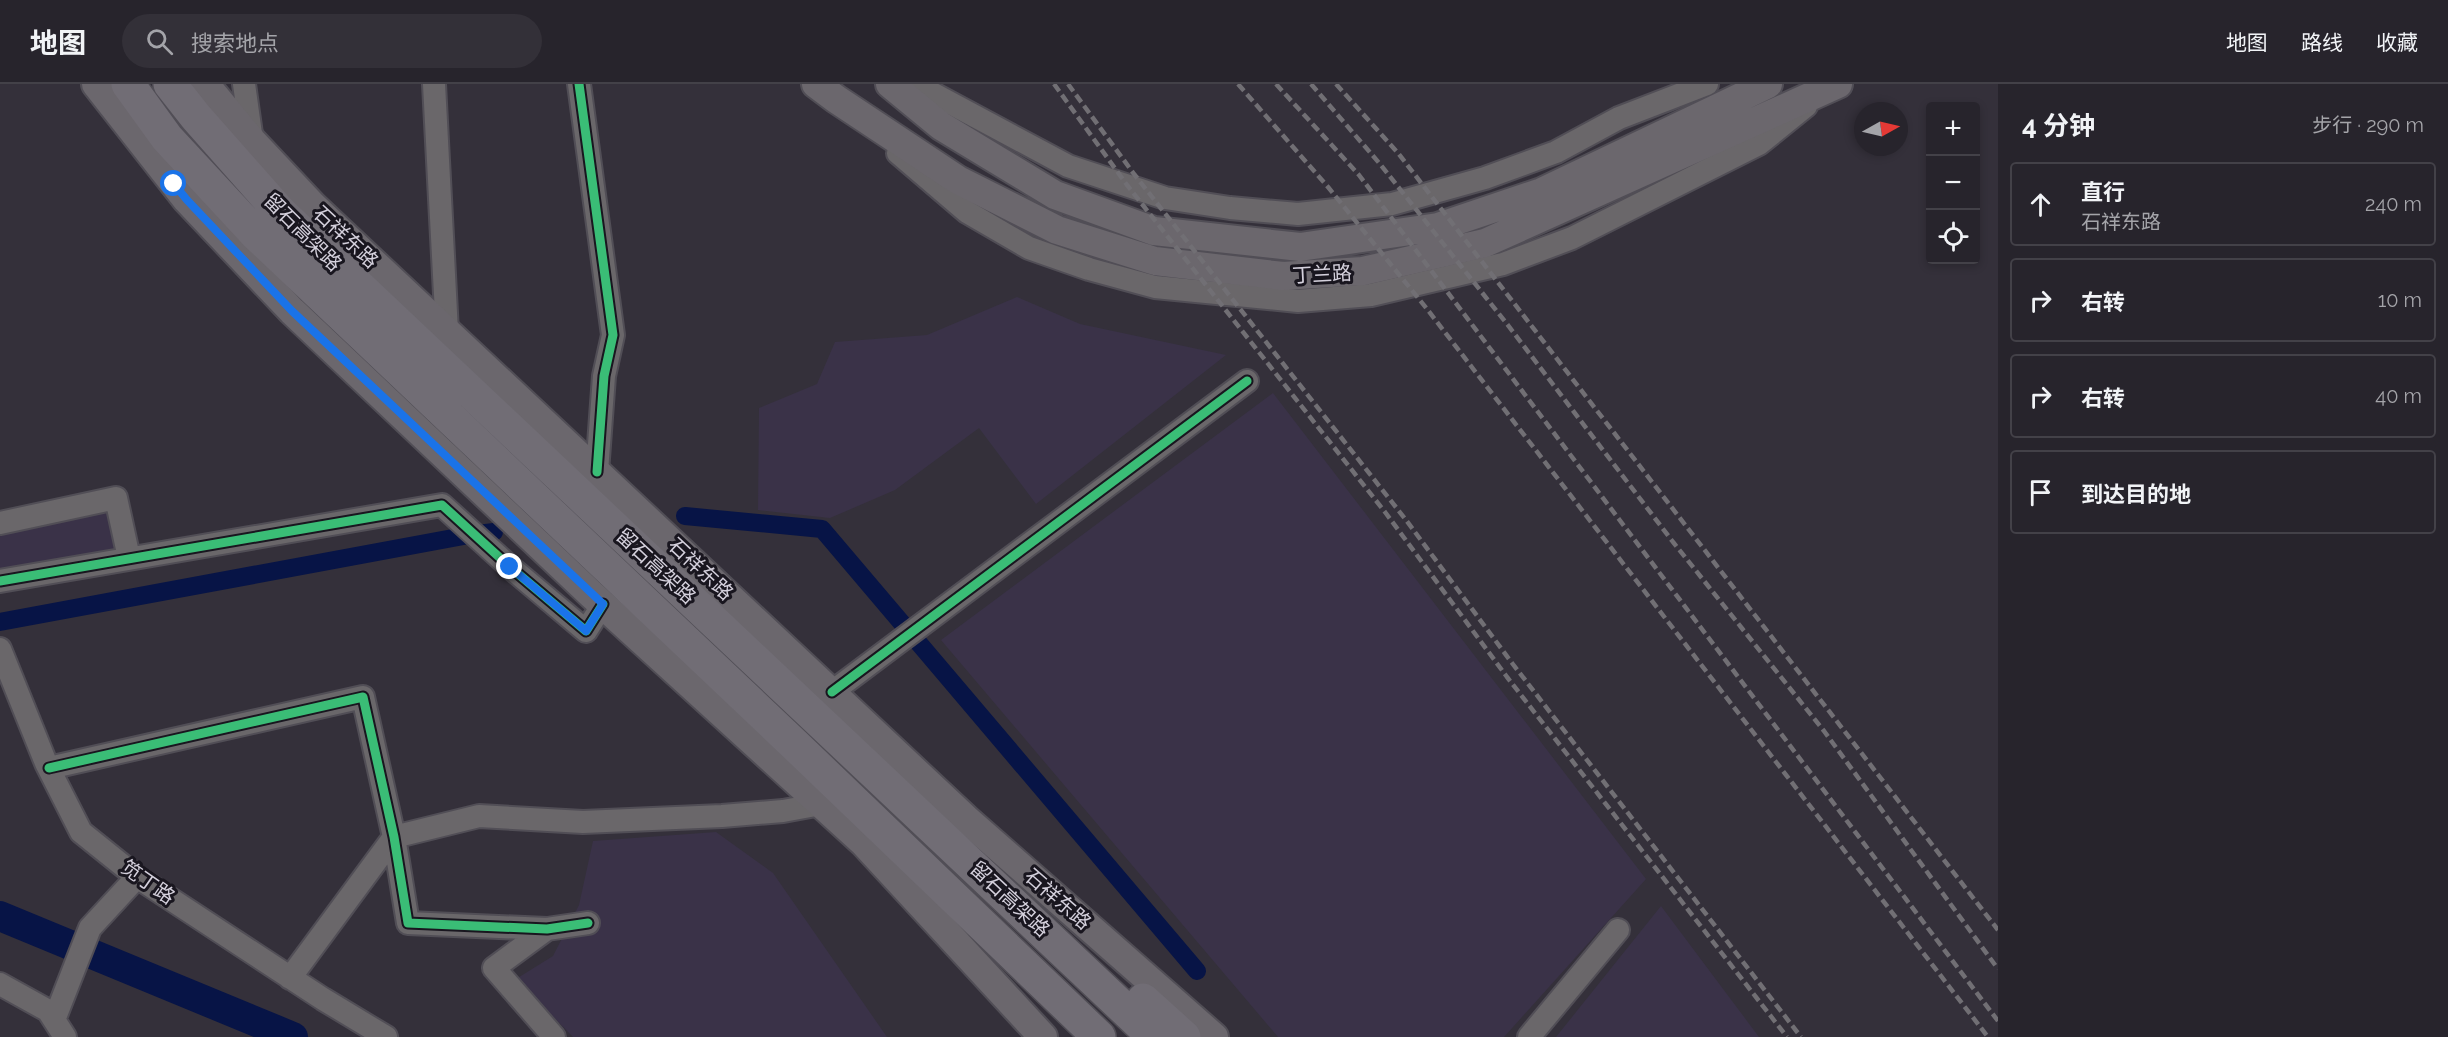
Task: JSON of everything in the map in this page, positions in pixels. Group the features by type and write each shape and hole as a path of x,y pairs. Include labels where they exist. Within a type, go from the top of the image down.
{"highway":[{"name":"留石高架路","path":"128,84 167,138 256,234 1099,1037"},
{"name":"留石高架路","path":"170,84 280,212 825,706 1043,930 1154,1037"},
{"path":"1043,930 1129,988 1184,1037"},
{"path":"1028,970 1081,1037"}],"main road":[{"path":"96,84 187,200 292,311 603,604 864,843 1043,1037"},
{"name":"石祥东路","path":"206,84 252,141 313,206 597,472 825,706 966,819 1214,1037"},
{"name":"丁兰路","path":"890,84 941,126 1055,195 1154,231 1300,247 1438,227 1542,192 1768,84"},
{"name":"丁兰路","path":"826,92 958,180 1057,230 1155,261 1283,276 1363,271 1485,243 1834,85"}],"street":[{"path":"244,84 252,141"},
{"path":"434,84 447,332"},
{"path":"579,84 613,335 604,376 597,472"},
{"path":"915,84 1068,166 1165,198 1230,208 1298,214 1392,204 1485,178 1556,152 1619,118 1707,84"},
{"path":"825,706 882,655 1247,381"},
{"path":"0,523 116,498 129,558"},
{"path":"0,581 442,505 510,567 586,631 603,604"},
{"name":"笕丁路","path":"0,649 49,768 81,832 137,877 290,978 386,1037"},
{"path":"49,768 363,697 394,837 408,923 547,929 588,923"},
{"path":"290,978 394,837 479,816 583,822 722,816 783,811 822,804"},
{"path":"0,984 56,1015 90,928 137,877"},
{"path":"547,929 494,968 554,1037"},
{"path":"1529,1037 1618,930"},
{"path":"50,1012 66,1037"}],"shaded area":[{"path":"1017,297 1080,324 1226,355 1036,504 979,428 895,490 830,518 758,510 759,408 817,384 835,342 927,335"},
{"path":"1273,393 1646,879 1504,1037 1278,1037 941,640"},
{"path":"109,508 119,553 0,571 0,533"},
{"path":"716,832 773,873 887,1037 573,1037 516,979 553,956 579,905 593,841"},
{"path":"1661,906 1759,1037 1556,1037"}],"waterway":[{"path":"685,516 822,529 1197,971"},
{"path":"0,622 494,532"},
{"path":"0,916 293,1037"}],"railway":[{"path":"1054,84 1127,185 1385,512 1507,677 1787,1037"},
{"path":"1068,84 1134,174 1406,520 1512,663 1801,1037"},
{"path":"1238,84 1328,187 1427,309 1988,1037"},
{"path":"1276,84 1359,175 1998,1021"},
{"path":"1311,84 1380,164 1507,324 1673,542 1824,731 1998,969"},
{"path":"1336,84 1398,153 1998,930"}],"cycle path":[{"path":"579,84 613,335 604,376 597,472"},
{"path":"832,692 1247,381"},
{"path":"0,581 442,505 510,567 586,631 603,604"},
{"path":"49,768 363,697 394,837 408,923 547,929 588,923"}],"route":[{"path":"174,184 292,311 603,604 586,631 510,567"}]}
